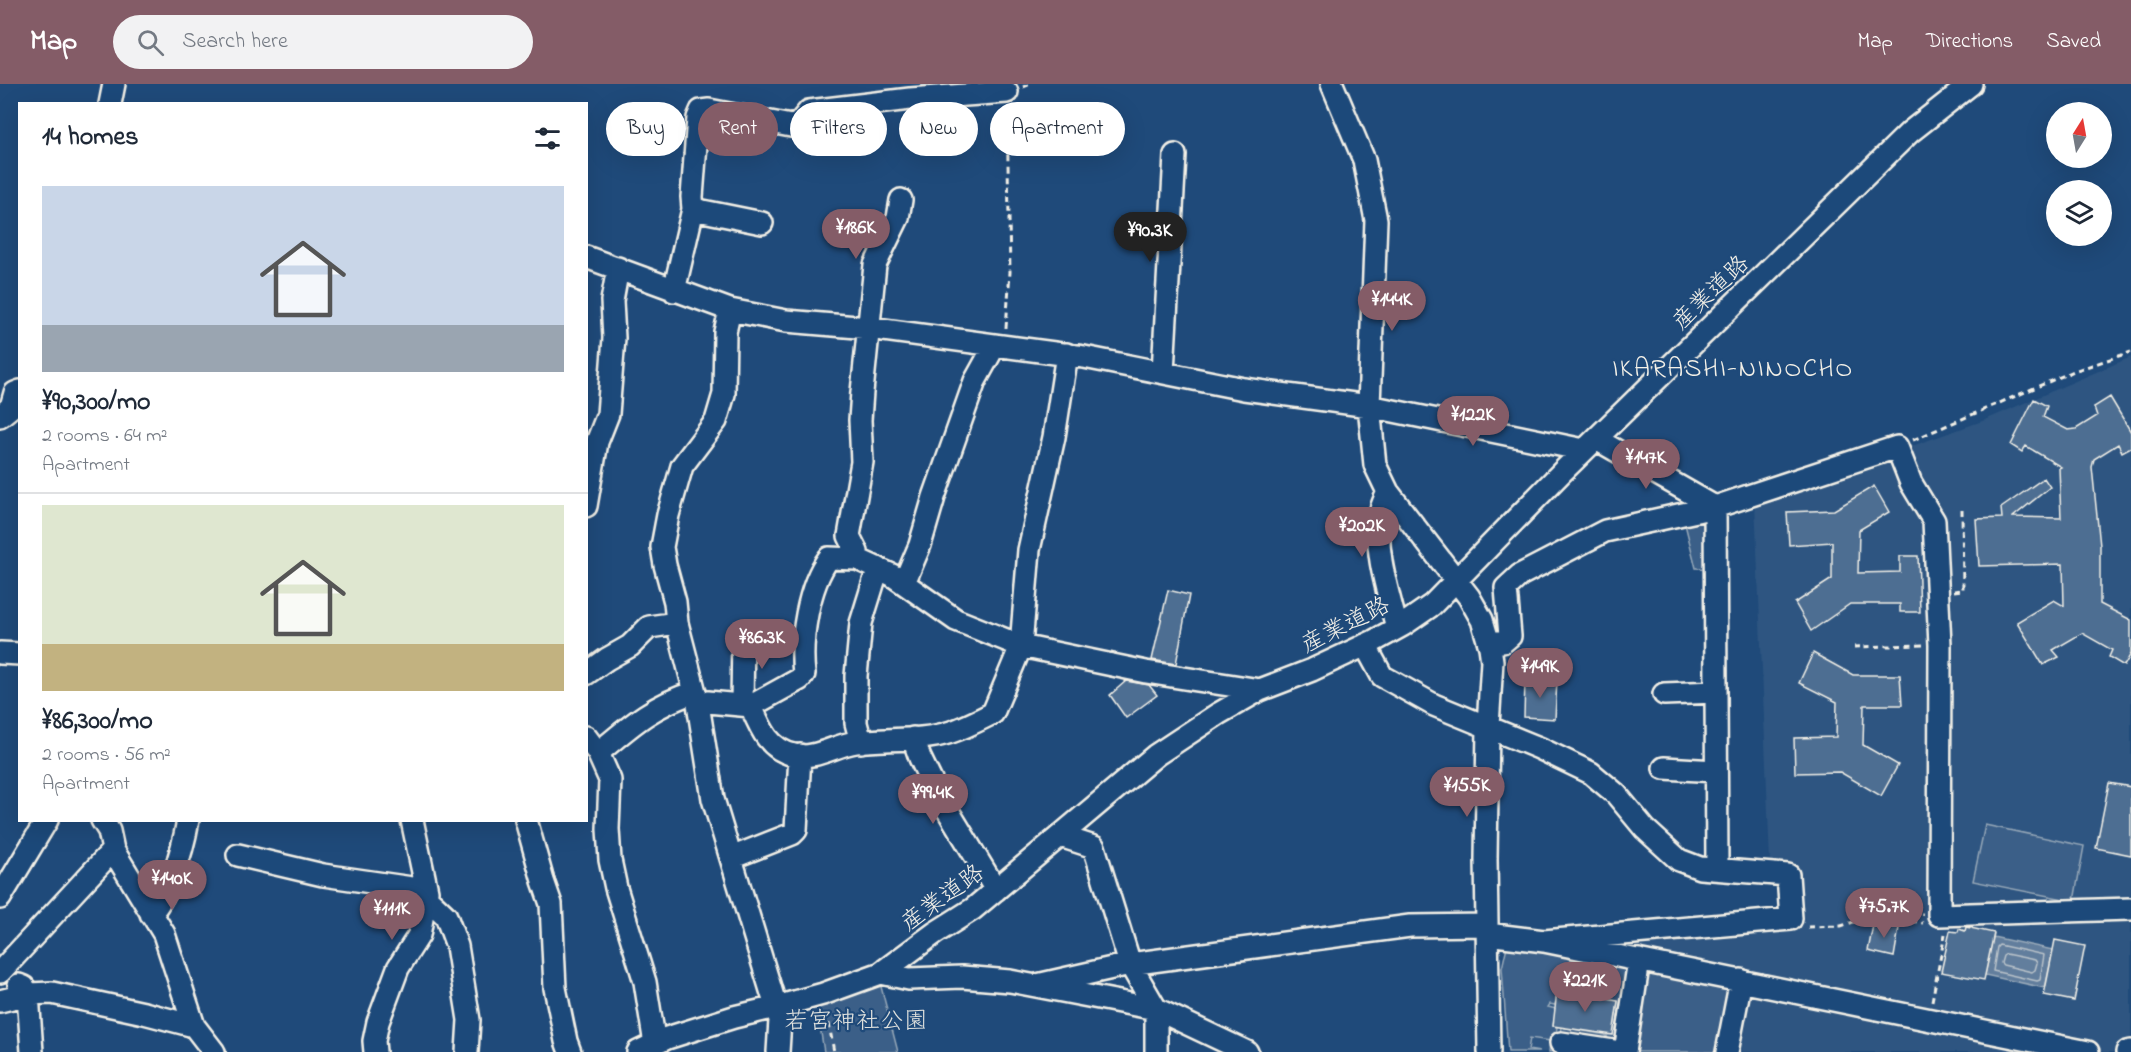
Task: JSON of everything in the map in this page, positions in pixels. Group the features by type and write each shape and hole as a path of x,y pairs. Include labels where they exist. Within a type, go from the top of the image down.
{"street":[{"path":"110,102 114,84"},
{"path":"1332,84 1364,160 1376,220 1369,406 1375,465 1388,492 1414,528 1458,581 1482,620 1489,642 1492,661 1488,726 1489,1052"},
{"name":"産業道路","path":"649,1049 667,1038 734,1017 823,994 881,973 935,933 973,909 1156,755 1218,714 1260,690 1312,670 1365,645 1397,628 1432,605 1590,445 1910,132 1971,84"},
{"path":"674,291 693,209 698,118 701,111 709,110 791,126 798,123 809,111 910,99 1007,92"},
{"path":"1163,372 1175,155"},
{"path":"857,558 849,536 862,462 860,420 875,265 898,218 900,200"},
{"path":"693,209 762,223"},
{"path":"588,258 730,310 786,321 869,328 1067,354 1244,388 1369,406 1590,445 1715,507"},
{"path":"588,494 597,442 608,414 614,338 612,301 618,268"},
{"path":"730,310 725,332 724,394 716,421 682,466 662,547 675,602 677,623 697,698 713,799 780,1020 778,1052"},
{"path":"904,583 920,545 934,497 975,381 1000,345"},
{"path":"743,634 746,705 767,740 779,749 795,756 818,754 861,742 913,738 950,732 993,712 1021,646 1029,550 1054,437 1067,354"},
{"path":"0,416 11,407 15,393 18,392"},
{"path":"1489,642 1503,642 1510,636 1506,588 1520,575 1605,531 1715,507 1897,447 1911,483 1934,521 1940,645 1939,915 2131,909"},
{"path":"1388,492 1380,511 1378,531 1384,573 1397,628"},
{"path":"1715,507 1717,869"},
{"path":"649,1049 645,982 614,879 608,829 610,780 592,745 659,706 697,698 708,702 746,705 800,679 804,674 804,631 814,590 829,558 857,558 904,583 956,620 1021,646 1146,672 1260,690"},
{"path":"861,742 856,723 856,676 861,623 878,568"},
{"path":"588,673 630,646 649,627 677,623"},
{"path":"1365,645 1382,676 1434,705 1539,748 1591,773 1616,794 1645,829 1679,860 1700,868 1788,875 1791,919 1544,941"},
{"path":"0,653 18,654"},
{"path":"1664,694 1716,692"},
{"path":"913,738 936,791 996,890"},
{"path":"731,858 792,834 796,830 800,755"},
{"path":"1664,768 1716,771"},
{"path":"0,898 46,822"},
{"path":"103,822 109,831 113,850 164,934 194,1026 214,1052"},
{"path":"151,914 160,902 183,849 188,822"},
{"path":"375,1052 374,1041 378,1022 398,968 419,935 426,892 412,822"},
{"path":"527,822 551,904 555,988 570,1052"},
{"path":"1060,837 1094,847 1130,964 1156,1009 1156,1052"},
{"path":"32,1052 28,994 24,987 0,974 113,850"},
{"path":"238,855 323,875 419,889 426,892 446,916 457,946 469,1020 467,1052"},
{"path":"1037,985 1130,964 1410,926 1487,929 2088,1052"},
{"path":"1625,1052 1639,960"},
{"path":"881,973 909,979 962,977 1037,985 1156,1009 1247,1052"},
{"path":"1727,1052 1741,980"},
{"path":"0,1001 28,994 52,993 194,1026"},
{"path":"1561,1043 1620,1052"}],"path":[{"path":"1000,345 1010,272 1007,92"},
{"path":"1897,447 2074,371 2131,352"},
{"path":"1938,592 1963,590 1962,510"},
{"path":"1854,647 1940,645"},
{"path":"1931,1004 1948,914"},
{"path":"1885,924 1887,917 1926,924"},
{"path":"823,994 834,1052"}],"shaded area":[{"path":"2131,357 2131,1052 1508,1052 1502,968 1504,955 1798,925 1792,866 1770,862 1755,502 1985,420"}],"green space":[{"path":"1707,512 1711,569 1696,568 1683,516"},
{"path":"1985,825 2084,846 2074,901 1973,881"},
{"path":"1517,943 1729,985 1721,1052 1549,1052 1550,1041 1530,1038 1528,1050 1540,1052 1508,1052 1502,968 1507,946","holes":["1558,991 1618,1001 1613,1035 1608,1035 1606,1038 1606,1035 1561,1027 1560,1033 1556,1033 1557,1027 1553,1026 1556,1009 1548,1007 1550,1004 1555,1005"]},
{"name":"若宮神社公園","path":"879,979 898,1052 824,1052 816,1000"}],"water":[{"path":"1993,937 2053,950 2045,988 1985,975"}],"building":[{"path":"2110,397 2131,432 2131,447 2122,452 2118,444 2094,459 2092,467 2100,546 2100,604 2131,620 2131,654 2124,666 2109,657 2112,650 2082,633 2053,650 2059,657 2043,665 2017,622 2054,600 2064,606 2063,564 1979,566 1976,519 2002,518 2001,508 2044,478 2050,487 2013,517 2061,518 2059,468 2061,467 2026,446 2022,452 2011,445 2034,399 2047,406 2043,417 2068,430 2076,429 2097,416 2094,407"},
{"path":"1874,486 1889,512 1859,530 1858,573 1900,572 1900,556 1918,556 1920,612 1900,612 1900,604 1850,604 1811,631 1795,603 1832,579 1832,542 1789,545 1787,512 1834,510"},
{"path":"1168,590 1189,595 1176,664 1152,660"},
{"path":"1813,653 1853,675 1900,675 1902,705 1864,705 1863,745 1898,765 1881,796 1840,772 1795,773 1794,738 1836,737 1837,702 1799,683"},
{"path":"1525,679 1557,680 1555,719 1524,717"},
{"path":"1126,681 1149,685 1157,695 1126,718 1110,695"},
{"path":"2109,783 2131,787 2131,855 2096,848"},
{"path":"1900,922 1894,957 1868,951 1873,925"},
{"path":"1966,927 1994,933 1984,980 1941,972 1950,931 1958,932 1959,929 1965,931"},
{"path":"2055,940 2085,946 2074,1001 2044,995"},
{"path":"1557,991 1618,1001 1613,1035 1553,1026"}],"district":[{"name":"IKARASHI-NINOCHO","path":"1733,367"}]}
